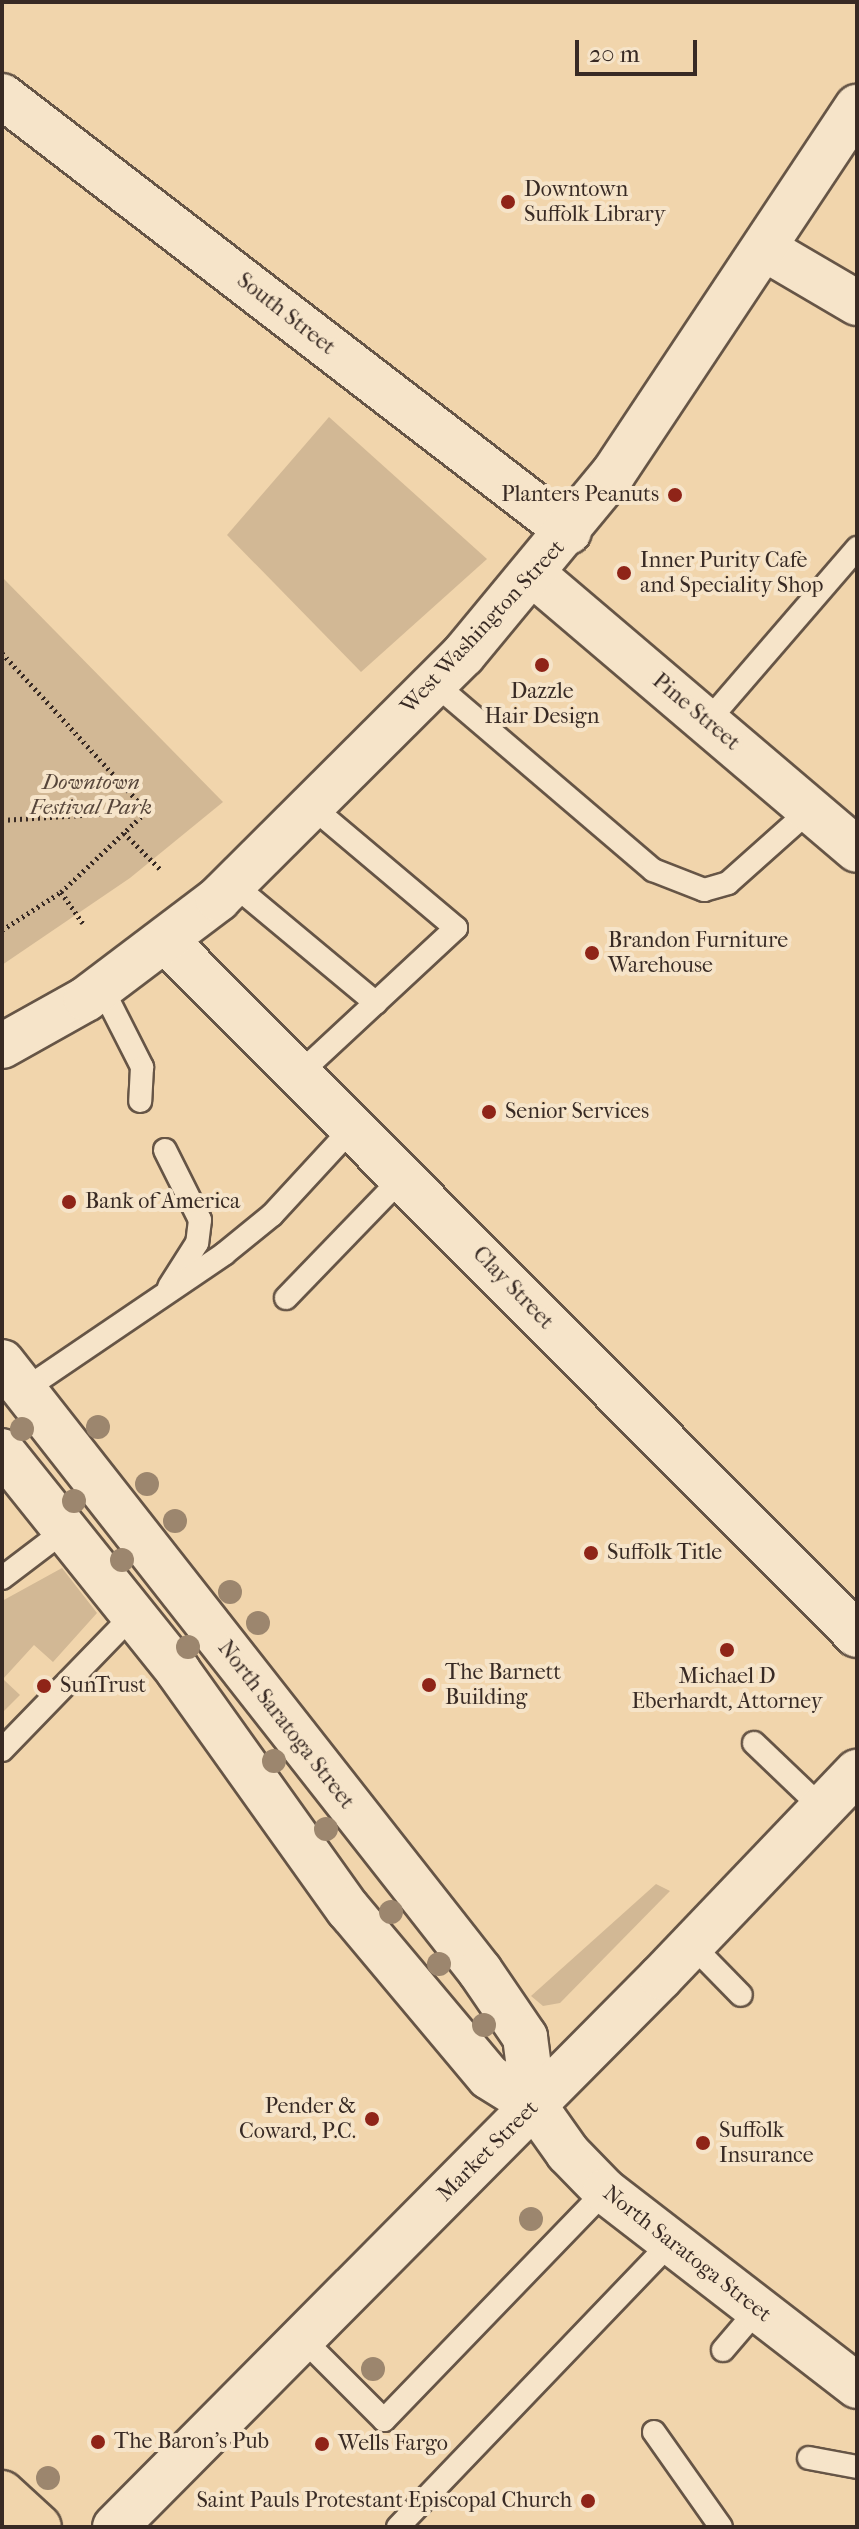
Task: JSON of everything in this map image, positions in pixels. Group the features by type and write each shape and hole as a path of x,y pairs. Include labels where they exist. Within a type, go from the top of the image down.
{"main road":[{"path":"2,2493 39,2527"}],"street":[{"name":"South Street","path":"2,96 569,532"},
{"name":"West Washington Street","path":"2,1046 102,988 167,942 233,884 434,683 534,575 569,532 765,249 857,107"},
{"path":"765,249 857,303"},
{"name":"Pine Street","path":"534,575 857,850"},
{"name":"Clay Street","path":"167,942 404,1176 857,1635"},
{"name":"North Saratoga Street","path":"13,1376 480,1971 525,2037 534,2105"},
{"name":"North Saratoga Street","path":"2,1451 134,1614 348,1909 489,2077 534,2105 568,2153 605,2191 857,2386"},
{"name":"Market Street","path":"115,2527 534,2105 857,1772"}],"lane":[{"path":"707,722 857,548"},
{"path":"434,683 653,870 704,890 728,883 810,810"},
{"path":"300,1073 456,928 311,806"},
{"path":"233,884 376,1003"},
{"path":"102,988 142,1067 140,1101"},
{"path":"13,1376 164,1295 272,1215 354,1126"},
{"path":"164,1295 197,1243 200,1220 165,1150"},
{"path":"286,1298 404,1176"},
{"path":"2,1578 65,1530"},
{"path":"2,1750 134,1614"},
{"path":"754,1743 822,1808"},
{"path":"691,1944 741,1995"},
{"path":"302,2338 384,2420 605,2191"},
{"path":"398,2527 671,2242"},
{"path":"723,2350 758,2309"},
{"path":"654,2432 721,2527"},
{"path":"809,2458 857,2467"}],"path":[{"path":"2,653 147,811"},
{"path":"2,820 147,811"},
{"path":"2,930 61,892 147,811"},
{"path":"124,833 160,869"},
{"path":"61,892 83,923"}],"green space":[{"path":"329,417 487,559 361,672 227,535"},
{"name":"Downtown Festival Park","path":"2,577 223,802 130,878 2,965"},
{"path":"62,1568 97,1613 53,1662 34,1645 3,1679 20,1695 2,1713 2,1601"},
{"path":"656,1884 670,1891 560,2003 543,2006 531,1996"}],"place":[{"name":"Downtown Suffolk Library","path":"508,202"},
{"name":"Planters Peanuts","path":"675,495"},
{"name":"Inner Purity Cafe and Speciality Shop","path":"624,573"},
{"name":"Dazzle Hair Design","path":"542,665"},
{"name":"Brandon Furniture Warehouse","path":"592,953"},
{"name":"Senior Services","path":"489,1112"},
{"name":"Bank of America","path":"69,1202"},
{"name":"Suffolk Title","path":"591,1553"},
{"name":"Michael D Eberhardt, Attorney","path":"727,1650"},
{"name":"The Barnett Building","path":"429,1685"},
{"name":"SunTrust","path":"44,1686"},
{"name":"Pender & Coward, P.C.","path":"372,2119"},
{"name":"Suffolk Insurance","path":"703,2143"},
{"name":"The Baron's Pub","path":"98,2442"},
{"name":"Wells Fargo","path":"322,2444"},
{"name":"Saint Pauls Protestant Episcopal Church","path":"588,2501"}]}
